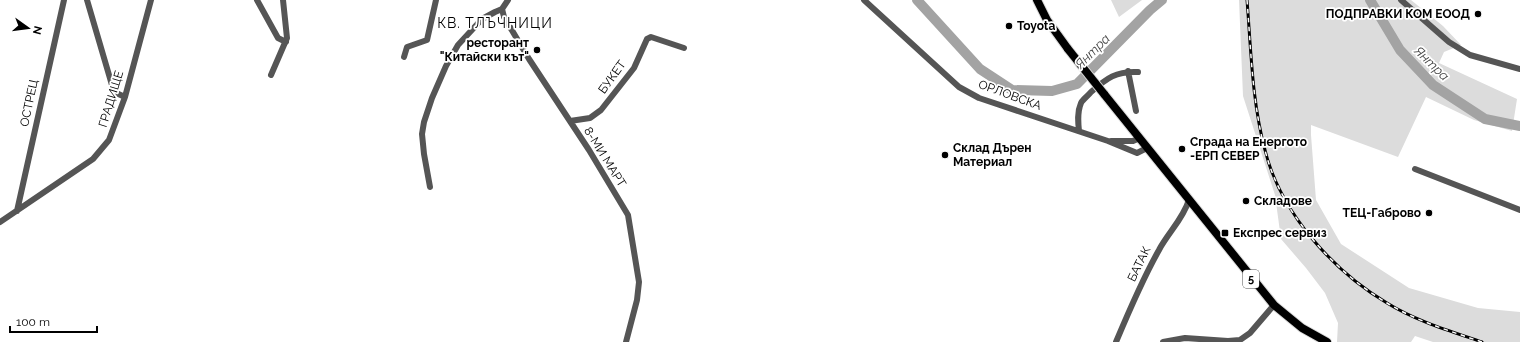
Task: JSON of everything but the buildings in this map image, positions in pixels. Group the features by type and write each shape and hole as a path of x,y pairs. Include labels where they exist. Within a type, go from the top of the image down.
{"main road":[{"name":"5","path":"1037,0 1043,13 1068,50 1274,305 1302,328 1327,342"}],"street":[{"name":"ОСТРЕЦ","path":"17,211 64,0"},
{"path":"87,0 114,92 124,97"},
{"name":"ГРАДИЩЕ","path":"0,222 93,159 102,151 109,140 124,97 150,0"},
{"path":"257,0 278,38 286,42"},
{"path":"272,75 286,42 287,32 284,0"},
{"path":"404,57 407,47 427,40 436,0"},
{"path":"430,187 422,134 424,122 432,98 446,66 458,45 482,19 502,9 508,0"},
{"name":"ОРЛОВСКА","path":"864,0 959,87 979,98 1108,141 1137,153 1148,148"},
{"path":"1401,0 1449,42 1470,55 1520,69"},
{"name":"8-МИ МАРТ","path":"502,9 504,17 519,43 593,156 628,215 638,282 637,300 626,342"},
{"name":"БУКЕТ","path":"570,121 590,118 601,110 634,68 647,39 651,37 684,48"},
{"path":"1128,71 1136,111"},
{"path":"1079,131 1078,114 1081,101 1104,81 1114,75 1128,71 1138,72"},
{"name":"ОРЛОВСКА","path":"1108,141 1133,141 1140,138"},
{"path":"1415,169 1520,210"},
{"name":"БАТАК","path":"1116,342 1148,270 1164,241 1184,213 1189,200"},
{"path":"1163,342 1185,338 1228,341 1240,340 1250,334 1274,305"}],"shaded area":[{"path":"1111,0 1142,0 1119,17"},
{"path":"1239,0 1411,0 1443,26 1461,45 1444,52 1439,63 1517,99 1512,131 1474,120 1426,97 1398,157 1311,125 1311,135 1316,200 1341,244 1409,288 1478,308 1520,312 1520,342 1433,342 1415,336 1411,342 1337,342 1338,323 1325,293 1281,239 1275,195 1243,96"}],"waterway":[{"name":"Янтра","path":"917,0 980,69 1012,90 1052,91 1077,84 1150,10 1162,0"},
{"name":"Янтра","path":"1370,0 1400,50 1433,85 1485,119 1520,126"}],"railway":[{"path":"1247,0 1257,113 1265,150 1272,173 1283,196 1296,217 1311,238 1329,257 1367,290 1410,315 1433,325 1482,342"}],"place":[{"name":"ПОДПРАВКИ КОМ ЕООД","path":"1478,14"},
{"name":"Toyota","path":"1009,26"},
{"name":"ресторант \"Китайски кът\"","path":"537,50"},
{"name":"Сграда на Енергото -ЕРП СЕВЕР","path":"1182,149"},
{"name":"Склад Дърен Материал","path":"945,155"},
{"name":"Складове","path":"1246,201"},
{"name":"ТЕЦ-Габрово","path":"1429,213"},
{"name":"Експрес сервиз","path":"1225,233"}],"district":[{"name":"КВ. ТЛЪЧНИЦИ","path":"495,23"}]}
